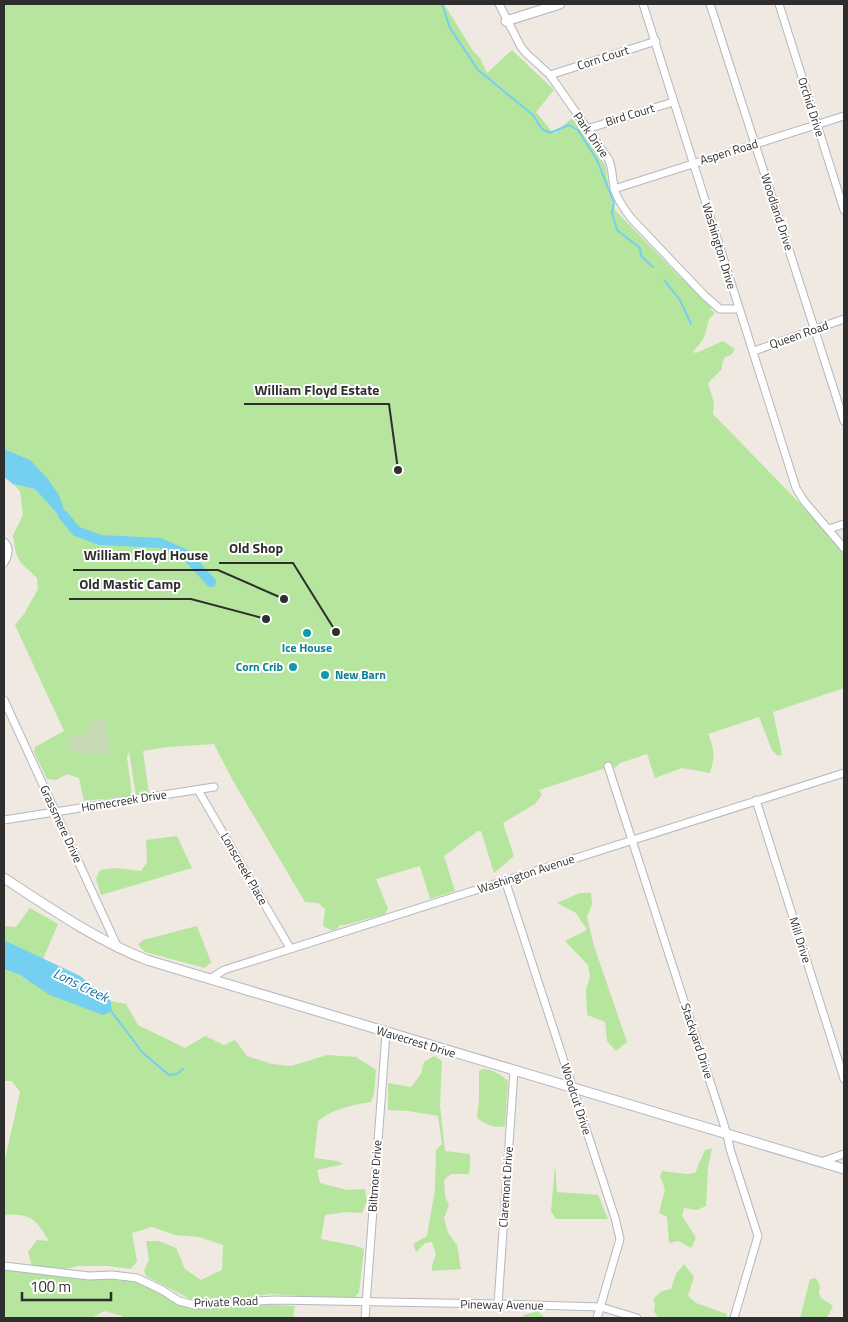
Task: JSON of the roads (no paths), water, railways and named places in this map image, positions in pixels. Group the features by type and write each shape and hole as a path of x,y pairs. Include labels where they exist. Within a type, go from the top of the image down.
{"street":[{"name":"Park Drive","path":"499,4 514,36 527,54 550,75 609,160 614,189 631,218 705,296 720,309 738,309"},
{"path":"506,20 560,4"},
{"name":"Washington Drive","path":"643,4 796,488 804,501 844,548"},
{"name":"Woodland Drive","path":"710,4 844,421"},
{"name":"Orchid Drive","path":"779,4 844,210"},
{"name":"Corn Court","path":"550,75 656,41"},
{"name":"Bird Court","path":"587,129 674,102"},
{"name":"Aspen Road","path":"614,189 844,116"},
{"name":"Queen Road","path":"754,351 844,319"},
{"path":"829,529 844,524"},
{"path":"4,563 8,554 6,545"},
{"name":"Grassmere Drive","path":"4,700 118,948"},
{"name":"Stackyard Drive","path":"608,766 758,1236 734,1318"},
{"name":"Washington Avenue","path":"210,979 224,970 290,948 844,772"},
{"name":"Homecreek Drive","path":"4,820 214,787"},
{"name":"Lonscreek Place","path":"198,790 290,948"},
{"name":"Mill Drive","path":"756,800 844,1079"},
{"name":"Wavecrest Drive","path":"4,878 118,948 147,960 844,1169"},
{"name":"Woodcut Drive","path":"506,880 615,1218 620,1239 597,1318"},
{"name":"Biltmore Drive","path":"365,1318 386,1033"},
{"name":"Claremont Drive","path":"498,1304 514,1071"},
{"path":"821,1162 844,1154"},
{"name":"Private Road","path":"4,1266 89,1276 112,1275 137,1278 179,1301 195,1305 274,1300 366,1303"},
{"name":"Pineway Avenue","path":"366,1303 498,1304 601,1308 637,1318"}],"water":[{"path":"4,449 30,460 47,478 59,495 71,525 63,520 35,489 13,484 4,477"},
{"path":"4,940 80,976 111,1001 112,1011 103,1015 50,995 18,974 4,969"}],"waterway":[{"path":"442,4 450,28 478,70 533,115 542,129 550,133 569,125 578,130 597,160 614,203 612,213 617,230 640,248 641,256 653,267"},
{"path":"664,280 680,300 691,324"},
{"path":"63,515 76,531 100,540 160,543 185,554 211,582"},
{"name":"Lons Creek","path":"111,1011 143,1053 169,1075 177,1074 183,1069"}],"place":[{"name":"William Floyd Estate","path":"398,470"},
{"name":"William Floyd House","path":"284,599"},
{"name":"Old Mastic Camp","path":"266,619"},
{"name":"Old Shop","path":"336,632"},
{"name":"Ice House","path":"307,633"},
{"name":"Corn Crib","path":"293,667"},
{"name":"New Barn","path":"325,675"}]}
